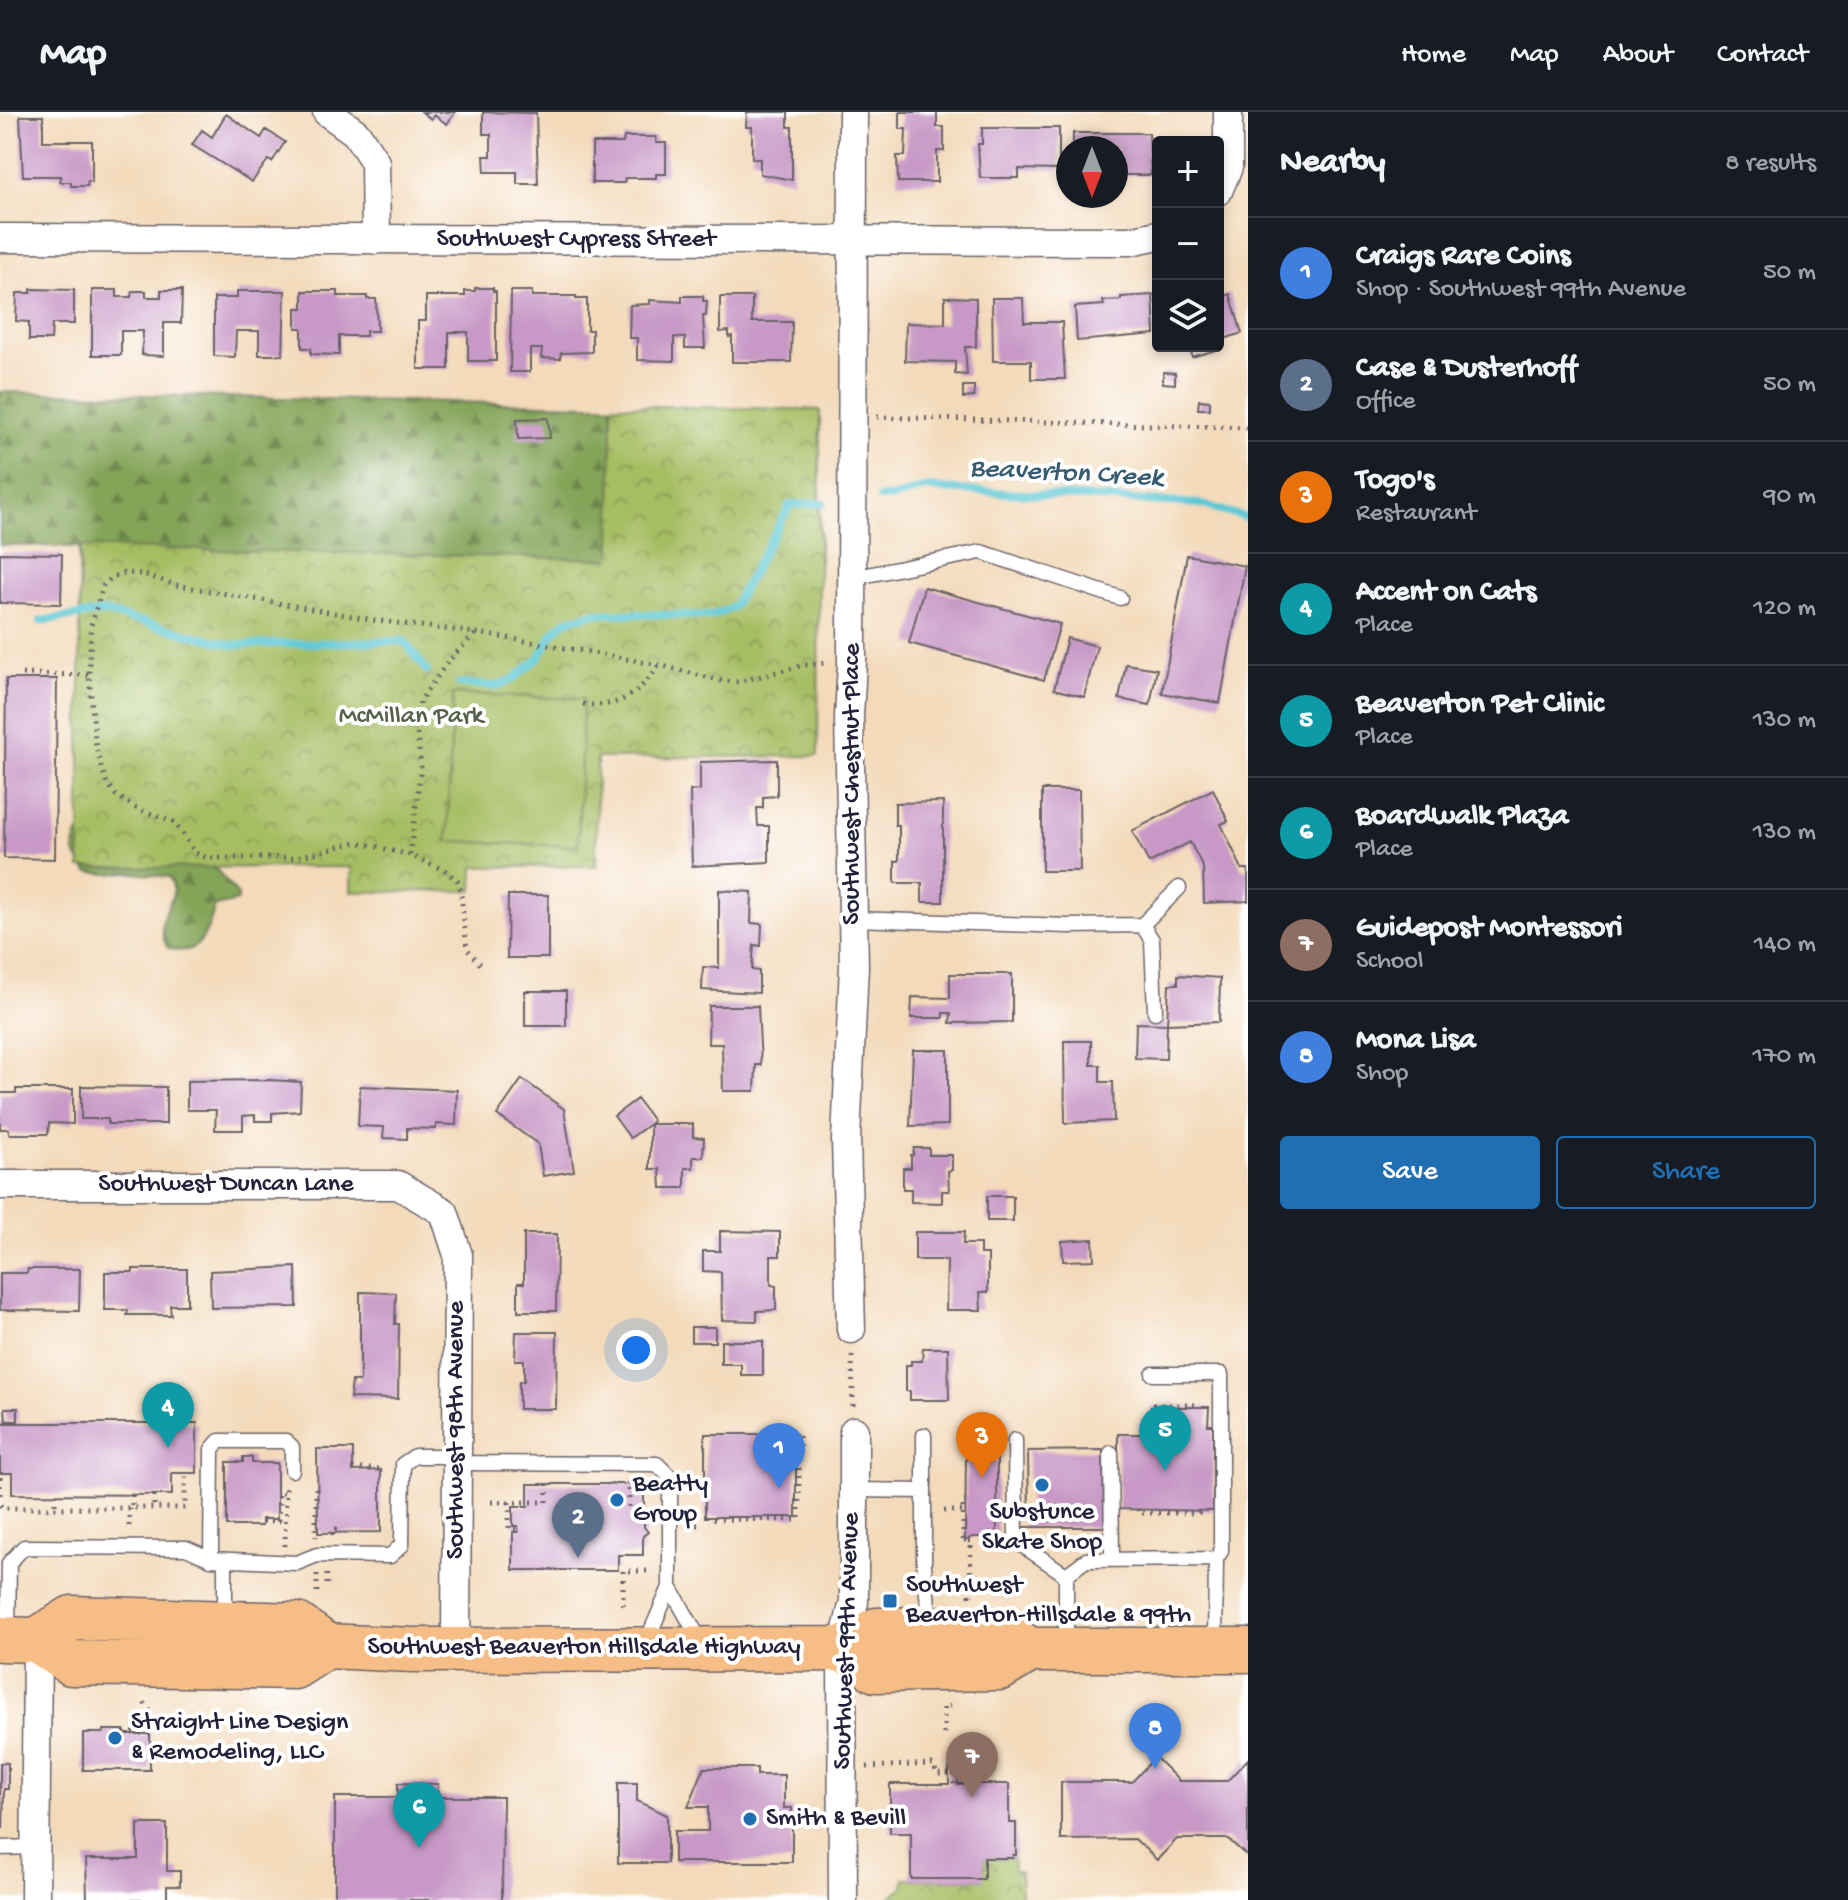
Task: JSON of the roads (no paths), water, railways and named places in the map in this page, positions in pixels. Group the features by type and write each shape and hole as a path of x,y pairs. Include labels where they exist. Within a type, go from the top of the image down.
{"main road":[{"path":"15,1640 72,1618 322,1625"},
{"name":"Southwest Beaverton Hillsdale Highway","path":"322,1625 456,1650 842,1649 876,1630 930,1629 1000,1630 1048,1650"},
{"path":"15,1640 71,1663 294,1667 322,1625"},
{"path":"842,1649 876,1670 1000,1668 1048,1650 1232,1650"}],"street":[{"path":"327,112 356,133 375,162 376,240"},
{"name":"Southwest Chestnut Place","path":"851,1329 846,1140 854,966 849,731 852,663 853,112"},
{"path":"1224,177 1228,167 1228,112"},
{"name":"Southwest Cypress Street","path":"0,238 1130,241 1152,236"},
{"name":"Southwest Duncan Lane","path":"0,1185 398,1185 444,1212"},
{"name":"Southwest 98th Avenue","path":"444,1212 458,1255 456,1650"},
{"name":"Southwest 99th Avenue","path":"843,1900 842,1649 854,1602 854,1431"},
{"path":"15,1640 36,1847 35,1900"}],"lane":[{"path":"852,578 981,552 1120,598"},
{"path":"853,919 1142,925 1179,888"},
{"path":"1142,925 1152,940 1155,1012"},
{"path":"1153,1374 1221,1374 1215,1414 1221,1551 1216,1559 1232,1650"},
{"path":"924,1435 924,1566 930,1629"},
{"path":"1015,1440 1016,1541 1066,1575"},
{"path":"225,1622 212,1449 219,1441 286,1441 292,1447 292,1470"},
{"path":"1111,1453 1112,1560"},
{"path":"15,1640 9,1563 24,1547 186,1548 218,1560 285,1563 297,1563 317,1555 390,1556 402,1545 403,1464 415,1456 547,1464 657,1464 670,1477 670,1587 644,1649"},
{"path":"854,1490 924,1491"},
{"path":"1048,1650 1066,1575 1086,1560 1216,1559"},
{"path":"670,1587 705,1649"},
{"path":"0,1848 36,1847"}],"waterway":[{"name":"Beaverton Creek","path":"880,498 924,488 1200,504 1248,518"},
{"name":"Beaverton Creek","path":"459,684 497,686 512,680 538,659 553,633 565,621 595,613 712,616 733,607 790,505 823,503"},
{"name":"Beaverton Creek","path":"41,621 104,612 232,645 404,641 427,671"}],"place":[{"name":"Accent on Cats","path":"168,1448"},
{"name":"Beaverton Pet Clinic","path":"1165,1471"},
{"name":"Togo's","path":"982,1478"},
{"name":"Substunce Skate Shop","path":"1042,1485"},
{"name":"Craigs Rare Coins","path":"779,1489"},
{"name":"Beatty Group","path":"617,1500"},
{"name":"Case & Dusterhoff","path":"578,1558"},
{"name":"Southwest Beaverton-Hillsdale & 99th","path":"890,1601"},
{"name":"Straight Line Design & Remodeling, LLC","path":"115,1738"},
{"name":"Mona Lisa","path":"1155,1769"},
{"name":"Guidepost Montessori","path":"972,1798"},
{"name":"Smith & Bevill","path":"750,1819"},
{"name":"Boardwalk Plaza","path":"419,1848"}],"park label":[{"name":"McMillan Park","path":"411,717"}]}
